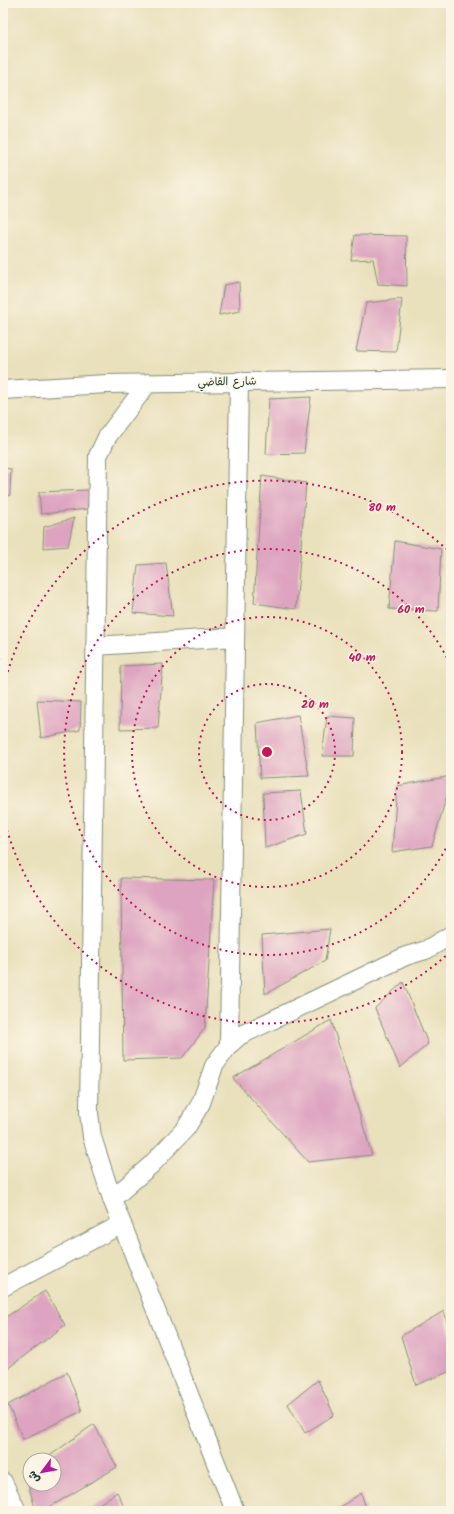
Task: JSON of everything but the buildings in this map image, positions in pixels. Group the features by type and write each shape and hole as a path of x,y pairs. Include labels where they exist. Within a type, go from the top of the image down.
{"street":[{"name":"شارع القاضي","path":"3,390 107,384 451,379"},
{"path":"229,1045 239,382"},
{"path":"148,383 107,437 98,456 89,1113 92,1137 112,1199 235,1511"},
{"path":"96,646 235,637"},
{"path":"112,1199 151,1165 186,1128 201,1103 214,1066 229,1045 239,1036 406,956 426,950 451,935"},
{"path":"3,1287 122,1224"},
{"path":"3,1482 17,1511"}]}
